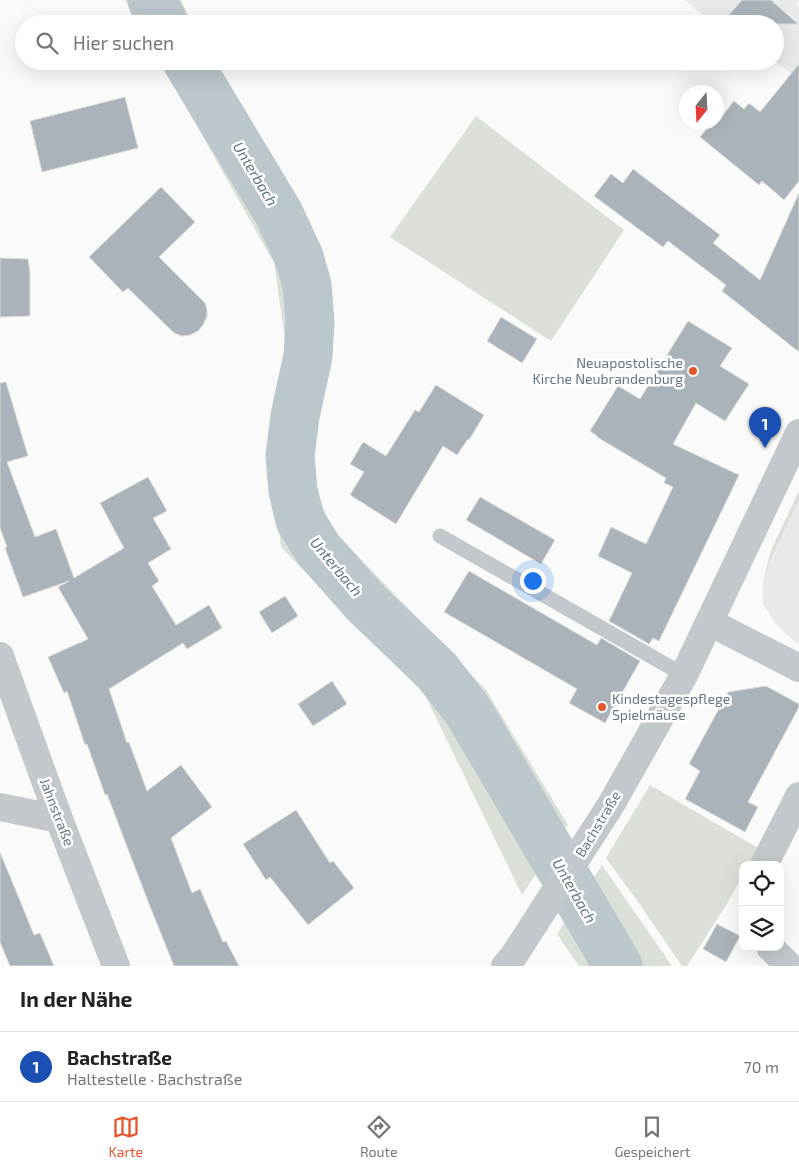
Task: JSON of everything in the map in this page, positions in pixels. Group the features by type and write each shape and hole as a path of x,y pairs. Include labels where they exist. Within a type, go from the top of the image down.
{"street":[{"name":"Bachstraße","path":"505,966 513,957 612,804 684,675 711,622 799,433"},
{"path":"711,622 799,668"},
{"name":"Jahnstraße","path":"0,656 59,819 116,966"},
{"path":"766,861 799,796"},
{"path":"0,807 59,819"},
{"path":"774,951 789,966"}],"lane":[{"path":"440,536 684,675"}],"shaded area":[{"path":"125,0 181,0 188,15 133,15"},
{"path":"685,0 799,0 796,5 799,7 799,80 784,68 784,15 702,15"},
{"path":"165,70 219,70 309,220 330,284 331,348 316,414 312,474 330,527 486,690 568,825 522,895 425,695 281,547 271,456 287,353 274,263"},
{"path":"476,116 624,230 551,341 390,237"},
{"path":"799,491 799,500 771,559 763,582 771,550"},
{"path":"799,500 799,644 775,623 763,604 763,582 771,559"},
{"path":"650,785 758,848 751,861 739,861 739,882 687,966 682,966 606,858"},
{"path":"602,865 672,966 579,966 557,934"}],"building":[{"path":"742,0 771,0 798,24 784,24 784,15 729,15"},
{"path":"799,64 799,181 784,200 762,181 759,185 700,137 706,130 724,130 724,114 734,101 744,109 749,103 760,112"},
{"path":"125,97 138,148 42,172 30,121"},
{"path":"633,169 720,235 713,243 760,280 799,193 799,352 722,291 726,285 668,241 663,247 594,196 611,174 623,183"},
{"path":"161,187 195,222 159,257 205,303 207,316 203,325 198,331 190,335 182,336 174,333 128,288 123,292 89,257"},
{"path":"0,258 28,259 30,272 30,316 0,317"},
{"path":"501,317 537,339 522,363 487,341"},
{"path":"688,321 732,348 720,366 749,384 725,421 696,403 673,444 739,475 659,641 653,638 649,644 609,621 632,573 598,556 611,527 646,544 673,487 664,483 666,478 590,431 618,386 640,399"},
{"path":"6,382 28,456 7,462 35,537 56,529 74,578 124,548 100,503 148,477 167,511 153,518 171,549 148,563 159,581 152,586 176,625 209,605 222,628 187,649 183,643 109,689 127,743 129,742 147,791 181,765 212,807 171,838 192,893 200,889 223,942 226,941 239,966 174,966 107,794 105,795 87,744 85,745 67,691 64,693 48,657 88,639 58,587 69,581 23,597 5,548 7,547 0,528 0,383"},
{"path":"436,385 484,415 469,440 457,455 443,446 396,524 350,495 364,472 350,464 363,442 386,456 415,410 419,412"},
{"path":"480,497 555,540 541,564 466,520"},
{"path":"469,571 597,645 601,638 640,661 605,723 569,703 577,689 444,612"},
{"path":"285,596 298,616 272,633 259,612"},
{"path":"332,681 347,704 313,726 298,704"},
{"path":"766,686 799,704 799,707 748,802 758,807 745,832 685,799 700,771 689,764 728,692"},
{"path":"296,810 330,863 333,861 354,888 308,925 270,877 266,880 243,844"},
{"path":"0,852 34,935 40,933 54,966 10,966 0,942"},
{"path":"717,924 739,935 726,962 703,949"}],"waterway":[{"name":"Unterbach","path":"152,0 160,15"},
{"name":"Unterbach","path":"192,70 279,214 299,257 307,285 310,322 308,356 295,416 290,456 293,491 300,520 318,549 365,602 437,671 468,711 618,966"}],"place":[{"name":"Neuapostolische Kirche Neubrandenburg","path":"693,371"},
{"name":"Bachstraße","path":"765,448"},
{"name":"Kindestagespflege Spielmäuse","path":"602,707"}]}
